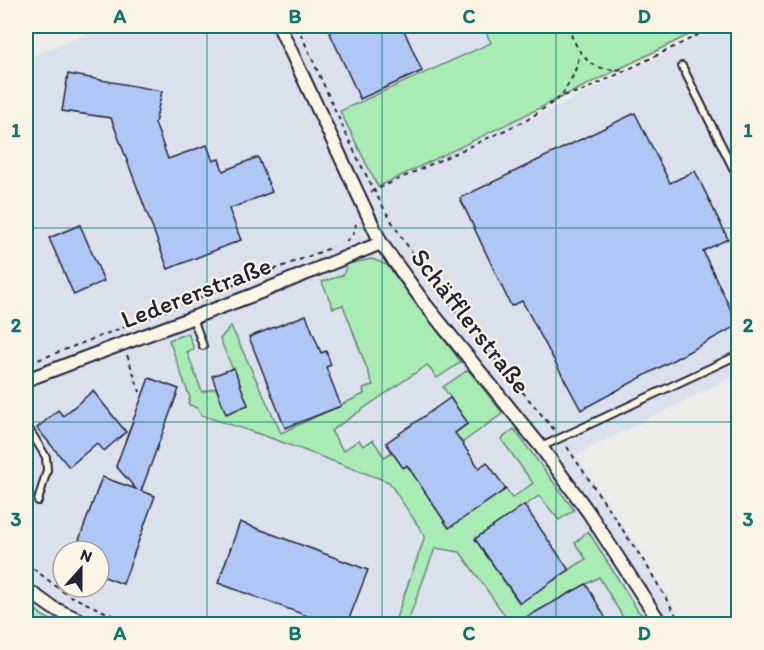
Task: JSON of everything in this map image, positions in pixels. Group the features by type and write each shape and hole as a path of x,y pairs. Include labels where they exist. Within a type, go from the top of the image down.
{"street":[{"name":"Schäfflerstraße","path":"279,26 381,243 425,304 542,447 596,523 662,624"},
{"name":"Ledererstraße","path":"26,380 193,318 381,243"},
{"path":"26,590 53,608 88,624"}],"lane":[{"path":"682,66 738,178"},
{"path":"193,318 203,346"},
{"path":"542,447 738,355"},
{"path":"26,424 46,457 47,470 38,501"}],"path":[{"path":"297,26 344,129 396,228 425,272 560,437 647,566 681,624"},
{"path":"567,26 580,54 588,61 607,69 629,69"},
{"path":"375,190 527,120 562,96 582,91 716,26"},
{"path":"562,96 574,74 580,54"},
{"path":"346,242 354,235 356,221"},
{"path":"26,364 338,245"},
{"path":"123,344 140,392"},
{"path":"26,563 66,594 131,624"}],"shaded area":[{"path":"106,26 483,26 528,121 721,26 738,26 738,374 576,455 684,624 26,624 26,59"}],"green space":[{"path":"483,26 707,26 378,187 340,111 491,43"},
{"path":"372,259 387,265 461,362 437,378 427,365 331,431 343,451 359,440 363,446 373,440 384,457 392,452 404,468 468,424 443,387 468,370 502,414 463,442 464,446 416,478 448,527 506,489 512,498 533,483 501,439 514,429 574,510 559,520 539,496 475,539 519,603 586,559 575,543 588,531 638,611 651,624 627,624 599,577 528,617 532,624 511,624 460,552 435,548 407,624 394,624 425,536 389,482 201,415 197,408 188,404 190,398 169,340 188,333 194,349 187,352 202,392 216,388 226,413 248,405 220,339 231,326 281,433 364,394 363,388 373,385 343,305 333,308 322,282 343,275 347,264"},
{"path":"26,602 43,616 57,623 38,624 26,615"}],"building":[{"path":"342,26 402,26 422,71 360,99 329,31"},
{"path":"68,74 162,91 155,123 168,159 207,145 213,161 219,159 223,171 258,157 272,192 229,209 241,240 168,269 111,118 62,111"},
{"path":"635,113 670,183 695,171 728,239 703,251 738,325 581,410 522,301 511,306 460,198"},
{"path":"80,225 104,281 74,295 49,238"},
{"path":"306,315 321,353 326,351 331,365 326,367 341,406 285,428 249,337"},
{"path":"234,368 248,405 226,414 212,376"},
{"path":"149,378 179,389 141,491 155,496 123,584 111,580 111,539 79,539 102,477 136,489 116,466"},
{"path":"93,391 126,432 104,451 97,443 69,467 37,428 58,410 63,416"},
{"path":"450,398 468,423 455,433 479,468 487,462 506,489 449,528 407,465 403,468 386,443"},
{"path":"524,505 569,570 520,603 475,539"},
{"path":"240,522 368,570 347,624 329,624 218,583"},
{"path":"586,584 609,624 514,624"}]}
